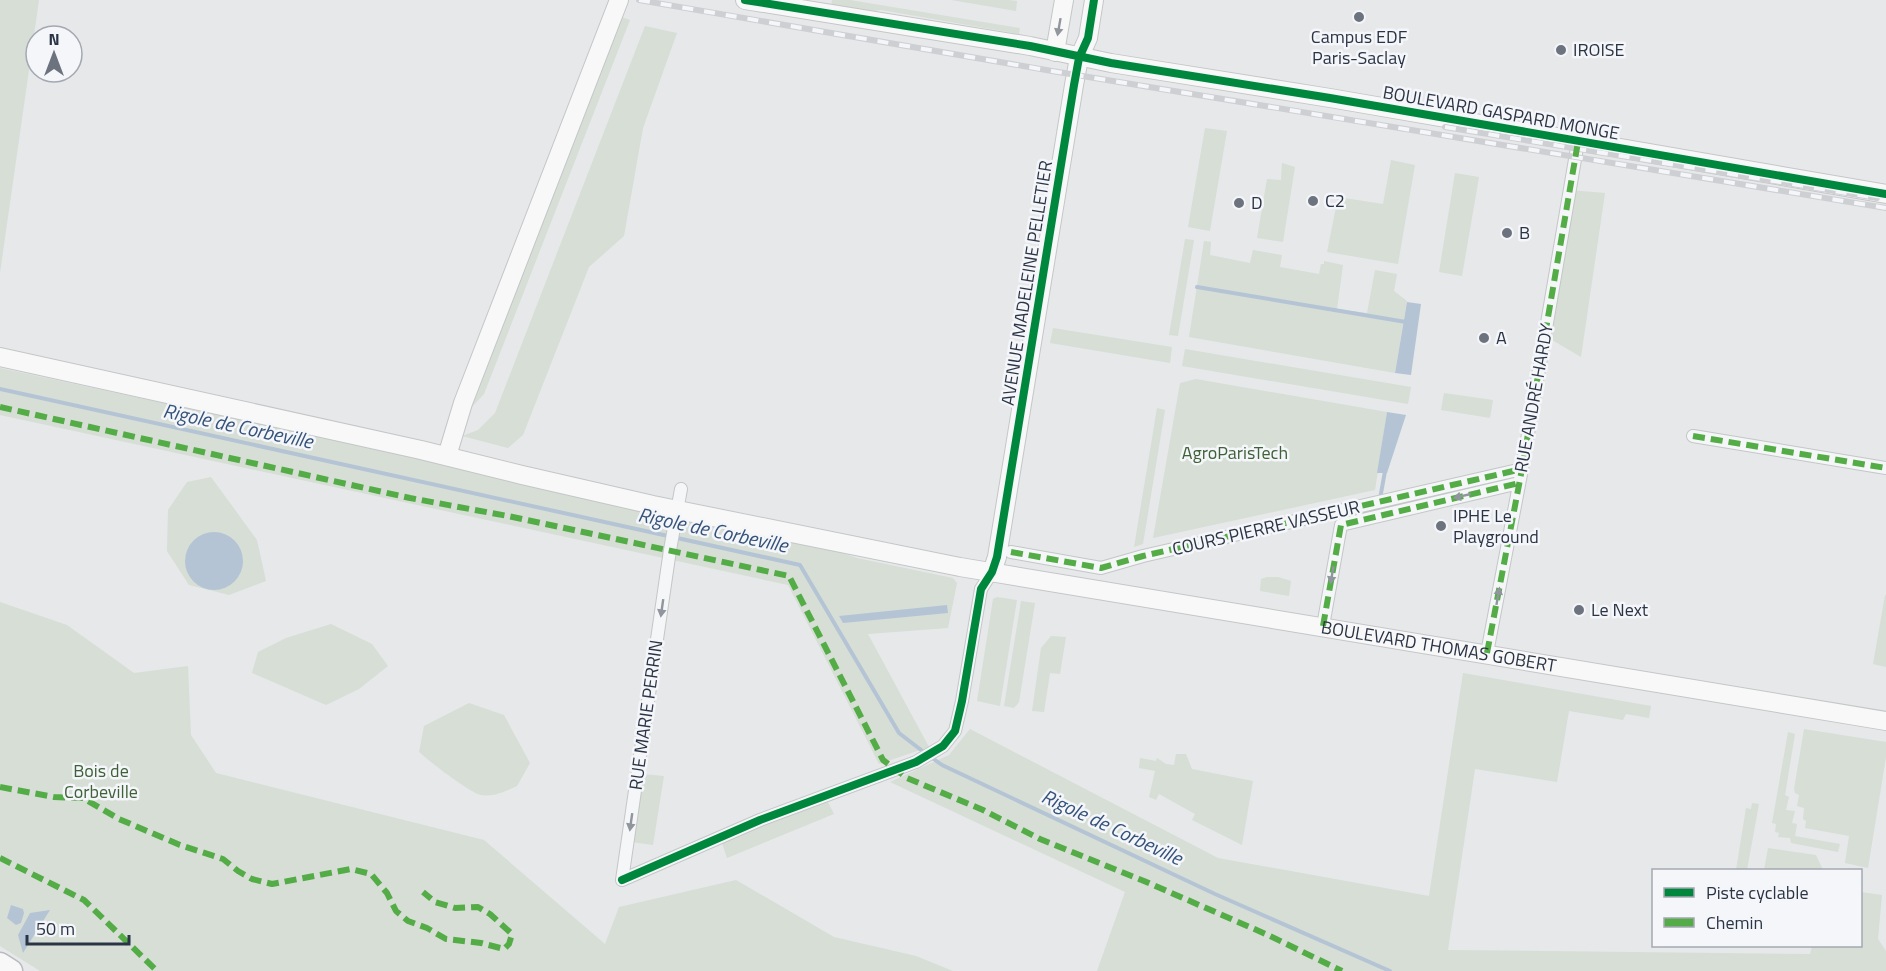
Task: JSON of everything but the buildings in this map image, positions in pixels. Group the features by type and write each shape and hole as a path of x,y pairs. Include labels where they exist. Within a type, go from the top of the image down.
{"highway":[{"path":"0,964 11,971"}],"street":[{"path":"447,456 463,403 619,0"},
{"name":"BOULEVARD GASPARD MONGE","path":"746,0 1030,46 1078,58 1342,100 1886,195"},
{"path":"1055,52 1064,0"},
{"name":"AVENUE MADELEINE PELLETIER","path":"992,572 997,557 1078,58 1088,38 1094,0"},
{"name":"RUE ANDRÉ HARDY","path":"1487,653 1522,469 1578,142"},
{"name":"BOULEVARD THOMAS GOBERT","path":"0,357 447,456 678,510 992,572 1886,721"},
{"path":"1693,436 1886,468"},
{"name":"COURS PIERRE VASSEUR","path":"1011,552 1101,568 1143,556 1522,469"},
{"path":"1323,626 1341,525 1519,483"},
{"name":"RUE MARIE PERRIN","path":"681,489 622,880 760,820 916,762 943,746 956,731 981,589 992,572"}],"green space":[{"path":"0,0 39,0 36,24 24,24 24,84 27,84 0,273"},
{"path":"832,0 850,0 1020,28 1019,34 881,10 868,12 831,7"},
{"path":"951,0 1008,0 1017,1 1016,11"},
{"path":"619,16 630,20 484,394 470,409"},
{"path":"645,26 677,33 643,128 624,236 589,267 523,435 508,448 462,436 478,430 495,413"},
{"path":"1205,128 1227,131 1210,231 1188,227"},
{"path":"1391,160 1415,165 1398,264 1327,252 1338,197 1383,204"},
{"path":"1282,163 1295,167 1283,242 1257,238 1267,179 1281,180"},
{"path":"1455,173 1479,177 1462,276 1439,272"},
{"path":"1570,190 1605,193 1581,357 1552,340"},
{"path":"1185,239 1194,240 1178,336 1169,335"},
{"path":"1204,241 1211,242 1210,255 1250,263 1253,250 1282,255 1280,267 1319,274 1324,261 1343,265 1337,309 1367,313 1375,270 1397,274 1394,291 1407,301 1395,373 1189,337"},
{"path":"1053,328 1172,347 1170,363 1050,343"},
{"path":"1185,349 1411,387 1408,404 1182,366"},
{"path":"0,368 813,543 857,558 953,578 957,583 948,628 868,634 929,747 879,764 788,585 0,415"},
{"name":"AgroParisTech","path":"1196,379 1387,412 1375,490 1153,538 1180,383"},
{"path":"1444,393 1493,400 1490,418 1441,410"},
{"path":"1157,408 1165,410 1143,544 1134,547"},
{"path":"211,477 257,540 266,581 229,595 189,585 167,551 168,510 187,482"},
{"path":"1278,577 1291,581 1289,596 1260,591 1261,579"},
{"path":"1886,595 1886,667 1873,664"},
{"path":"997,597 1017,600 1000,706 977,701 993,599"},
{"path":"1021,601 1035,603 1019,702 1014,708 1004,706"},
{"name":"Bois de Corbeville","path":"0,602 67,625 134,673 188,666 191,735 216,773 484,840 605,944 619,907 736,880 834,937 916,956 953,971 40,971 0,946"},
{"path":"331,624 372,644 388,666 359,689 326,705 252,673 258,652 286,638"},
{"path":"1051,636 1066,637 1060,674 1050,673 1044,712 1032,711 1041,648"},
{"path":"1463,673 1651,706 1649,718 1626,714 1623,720 1569,711 1557,782 1475,769 1448,950 1810,954 1812,947 1862,947 1862,892 1882,895 1878,939 1886,951 1886,971 1097,971 1125,892 890,782 949,755 970,729 1218,858 1429,896"},
{"path":"469,703 504,715 530,763 517,786 504,792 481,795 459,783 419,752 424,726"},
{"path":"1804,729 1886,742 1886,757 1868,868 1845,863 1849,836 1805,828 1804,808 1797,806 1799,795 1794,789"},
{"path":"1788,732 1795,734 1785,795 1789,797 1786,810 1795,811 1792,823 1797,824 1795,836 1840,844 1838,852 1791,843 1790,838 1778,837 1779,833 1775,832 1776,824 1772,823"},
{"path":"1176,754 1186,754 1192,769 1253,781 1242,845 1192,820 1195,814 1159,794 1156,800 1149,797 1155,771 1139,768 1140,758 1156,761 1157,758 1166,764 1174,765"},
{"path":"642,774 664,776 653,845 631,842"},
{"path":"825,796 834,814 727,858 721,840"},
{"path":"1752,803 1759,804 1747,869 1736,869 1746,808 1751,809"},
{"path":"1768,848 1816,855 1823,869 1764,869"}],"water":[{"path":"1407,302 1421,304 1411,375 1395,373"},
{"path":"1387,412 1406,415 1387,473 1377,473"},
{"path":"214,532 225,534 238,545 243,561 241,572 230,585 214,590 203,588 190,577 185,561 187,550 198,537"},
{"path":"947,605 948,613 843,623 839,616"},
{"path":"11,905 23,909 24,913 21,923 16,925 7,918"},
{"path":"50,910 23,953 18,935 30,913"}],"waterway":[{"path":"1197,287 1406,322"},
{"name":"Rigole de Corbeville","path":"0,389 800,565 899,733 925,753"},
{"path":"1380,499 1385,471"},
{"name":"Rigole de Corbeville","path":"931,757 942,765 1215,894 1390,971"}],"railway":[{"path":"639,0 1052,71 1886,208"},
{"path":"1445,127 1877,198"}],"marked path":[{"path":"1487,653 1522,469 1578,142"},
{"path":"0,407 410,498 508,516 789,576 883,760 907,778 983,810 1040,839 1268,935 1342,971"},
{"path":"1693,436 1886,468"},
{"path":"1011,552 1101,568 1143,556 1522,469"},
{"path":"1323,626 1341,525 1519,483"},
{"path":"0,787 54,797 83,798 119,819 180,845 223,859 252,879 272,884 351,869 371,874 387,893 396,911 408,921 427,928 446,939 481,943 504,949 509,944 512,934 490,914 478,907 455,908 435,902 423,892"},
{"path":"0,858 84,900 157,971"}],"cycle path":[{"path":"745,0 1030,46 1111,63 1330,98 1886,194"},
{"path":"622,880 760,820 916,762 943,746 955,731 981,589 992,572 997,557 1074,85 1079,58 1088,38 1094,0"}],"place":[{"name":"Campus EDF Paris-Saclay","path":"1359,17"},
{"name":"IROISE","path":"1561,50"},
{"name":"C2","path":"1313,201"},
{"name":"D","path":"1239,203"},
{"name":"B","path":"1507,233"},
{"name":"A","path":"1484,338"},
{"name":"IPHE Le Playground","path":"1441,526"},
{"name":"Le Next","path":"1579,610"}]}
